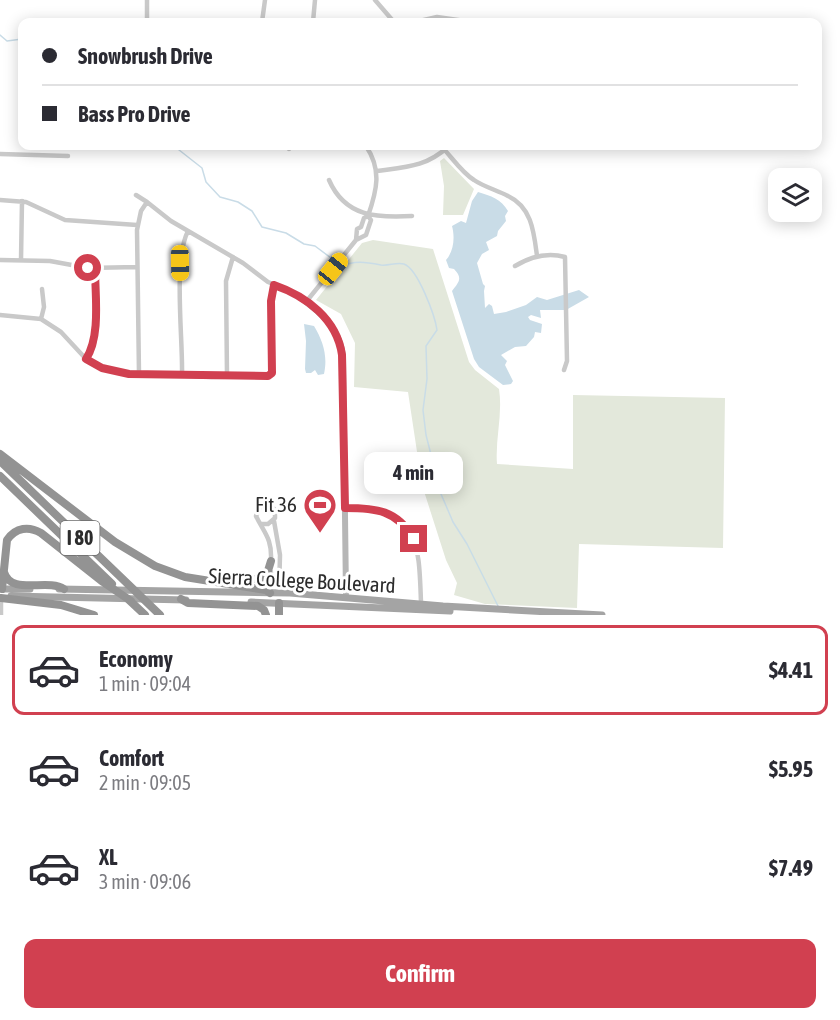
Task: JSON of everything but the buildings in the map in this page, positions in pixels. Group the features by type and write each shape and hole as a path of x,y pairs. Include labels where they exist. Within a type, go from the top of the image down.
{"highway":[{"path":"0,454 115,542 155,566 195,579 275,593"},
{"name":"I 80","path":"0,461 160,615"},
{"name":"I 80","path":"0,476 145,615"},
{"path":"94,615 61,605 1,594 7,540 19,529 30,529 41,533 131,601"},
{"path":"181,575 204,578 261,579 267,574 271,561"},
{"path":"4,571 7,580 14,584 57,585 64,589"},
{"path":"136,591 165,615"},
{"path":"181,599 188,603 258,606 268,615 274,603"},
{"path":"274,603 279,615"}],"main road":[{"name":"Sierra College Boulevard","path":"1,594 64,589 275,593 346,596 421,606 530,615"},
{"path":"274,603 275,593"},
{"name":"Sierra College Boulevard","path":"1,594 421,606 602,615"}],"street":[{"path":"147,0 147,18"},
{"path":"263,18 265,0"},
{"path":"313,18 315,0"},
{"path":"375,0 391,18"},
{"path":"306,302 356,240 366,235 377,189 377,171 368,150"},
{"path":"377,171 420,165 441,150"},
{"path":"448,150 471,178 511,197 521,205 529,216 534,230 537,256"},
{"path":"0,154 68,156"},
{"path":"329,180 345,204 369,215 412,216"},
{"path":"136,195 163,216 234,257 274,285 306,302 329,322 341,344 346,596"},
{"path":"0,200 32,204 64,220 137,225"},
{"path":"21,260 22,201"},
{"path":"139,374 137,225 141,210 147,202"},
{"path":"356,240 357,229 361,227 364,218 369,215"},
{"path":"361,227 367,231"},
{"path":"182,374 180,263 188,231"},
{"path":"515,266 537,256 565,257 567,361 564,370"},
{"path":"227,376 226,280 234,257"},
{"path":"0,260 50,261 69,266 95,268 137,267"},
{"path":"86,359 93,348 94,339 95,268"},
{"path":"0,315 42,319 61,332 86,359 108,370 139,374 268,376 272,373 271,301 274,285"},
{"path":"42,289 44,307 42,319"},
{"path":"265,505 274,510 276,516 274,521 280,555 275,593 269,541 256,513 260,507 265,505"},
{"path":"345,508 385,512 398,519 407,529 418,553 421,606"},
{"path":"262,524 274,521"},
{"path":"0,615 1,594"}],"shaded area":[{"path":"444,158 474,189 463,215 443,215 444,186 440,161"},
{"path":"373,240 433,249 469,362 475,370 499,389 497,464 573,469 573,395 725,398 723,548 579,544 577,608 485,604 454,595 457,583 446,560 422,485 408,392 354,387 355,343 341,314 316,300 362,243"}],"water":[{"path":"478,192 499,201 508,211 505,216 506,221 497,236 486,242 489,250 482,254 477,263 485,286 485,308 489,304 494,314 506,312 526,305 537,297 547,300 579,290 589,297 566,310 540,310 541,318 531,315 528,317 542,324 541,333 535,332 534,337 526,346 515,347 501,355 507,361 505,365 513,381 511,384 503,385 479,367 474,359 452,291 459,278 454,269 449,268 446,260 453,244 452,226 461,221 466,223 472,201"},
{"path":"304,324 314,326 320,337 325,355 324,374 318,375 315,370 306,373"}],"waterway":[{"path":"0,35 7,41 18,40"},
{"path":"179,150 202,168 206,182 220,197 238,202 252,211 262,227 286,233 304,244 315,246 340,267 355,262 384,265 404,264 415,274 433,314 437,330 426,346 427,379 423,410 426,435 441,494 453,522 467,544 498,606"}],"place":[{"name":"Fit 36","path":"320,534"}],"route":[{"path":"88,268 95,268 95,330 93,348 86,359 102,368 119,372 211,377 268,376 272,373 271,297 274,285 285,289 323,315 334,328 341,344 345,508 385,512 398,519 414,539"}]}
